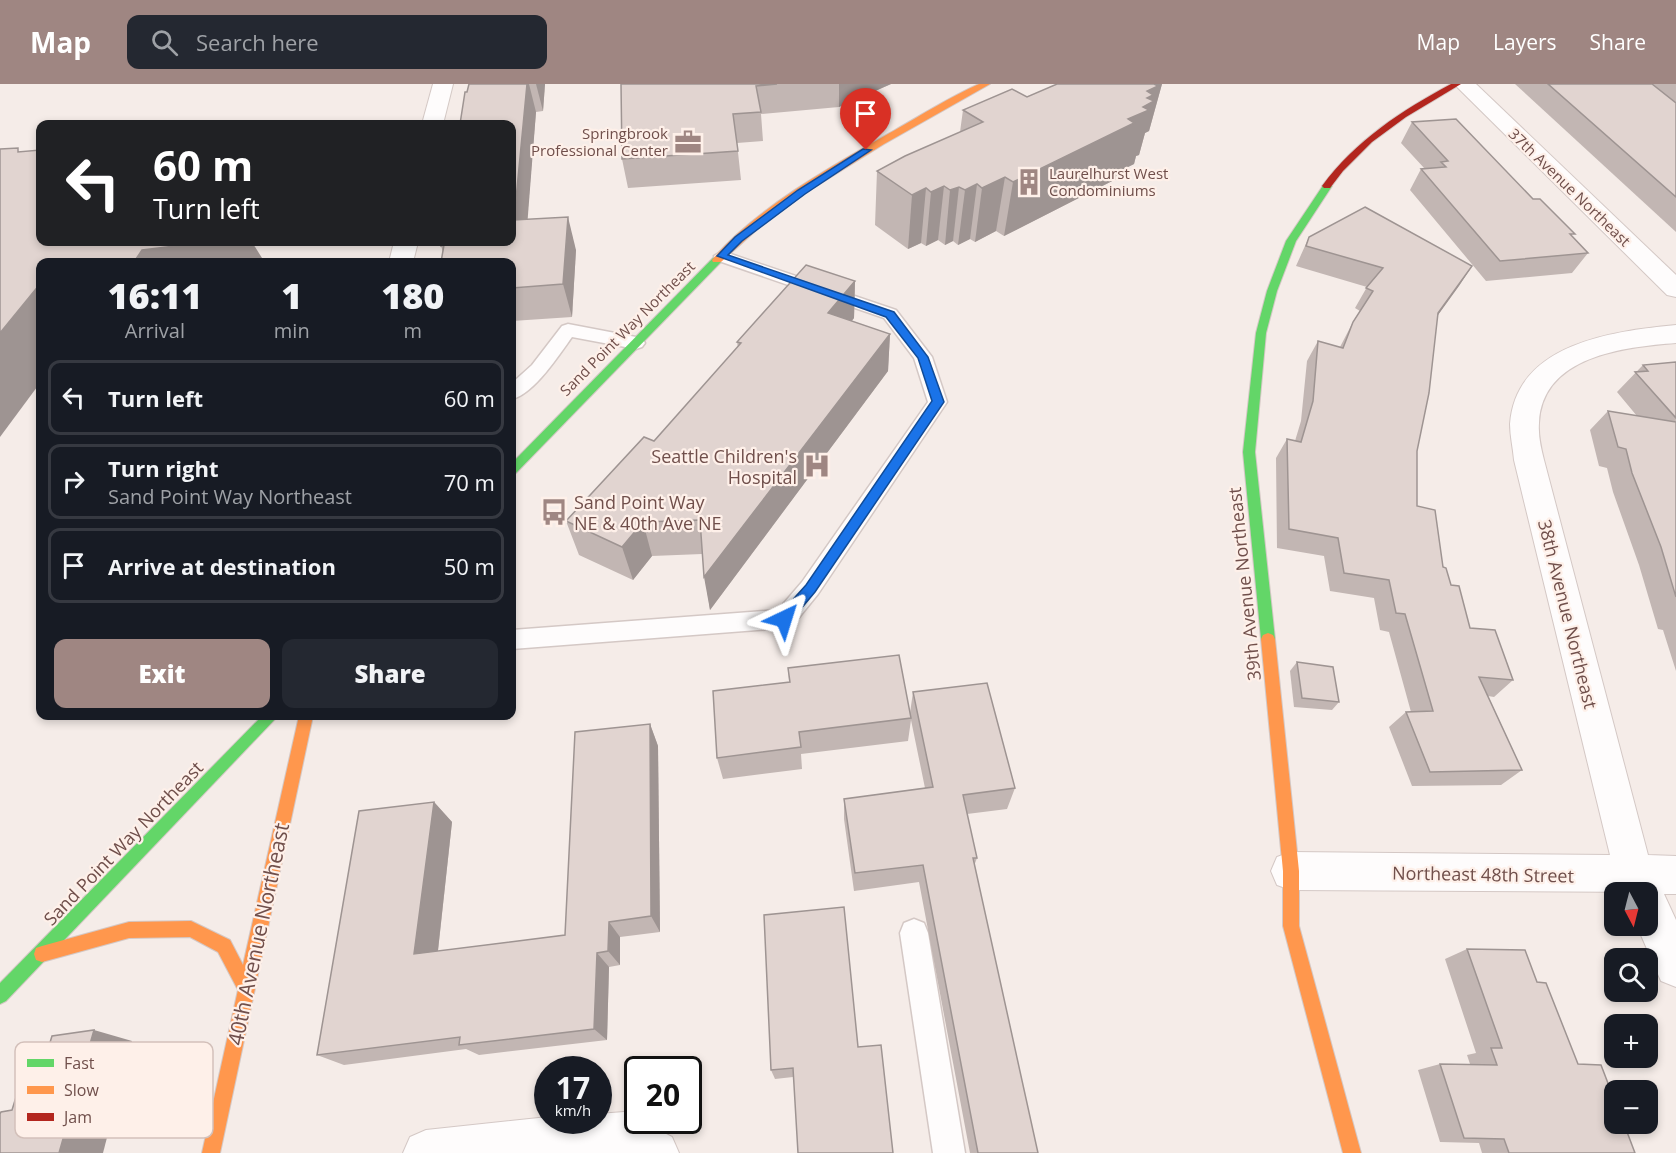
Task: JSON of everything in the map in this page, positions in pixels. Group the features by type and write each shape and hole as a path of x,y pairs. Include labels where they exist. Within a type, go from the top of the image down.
{"street":[{"path":"435,120 443,84"},
{"name":"Sand Point Way Northeast","path":"517,461 738,239 826,176 967,92 986,84"},
{"name":"39th Avenue Northeast","path":"1352,1153 1291,927 1291,871 1249,452 1261,333 1272,291 1291,241 1335,174 1380,130 1407,111 1456,84"},
{"name":"37th Avenue Northeast","path":"1464,84 1676,289"},
{"name":"38th Avenue Northeast","path":"1640,882 1529,460 1524,421 1531,392 1551,370 1577,353 1615,341 1676,334"},
{"name":"Sand Point Way Northeast","path":"0,994 267,720"},
{"name":"40th Avenue Northeast","path":"211,1153 305,720"},
{"name":"Northeast 48th Street","path":"1291,871 1604,888"},
{"name":"Northeast 48th Street","path":"1658,883 1676,876"},
{"name":"38th Avenue Northeast","path":"1658,926 1676,966"},
{"path":"40,954 129,930 191,929 224,946 246,988"},
{"path":"426,1153 529,1141 624,1135 656,1153"}],"lane":[{"path":"516,640 784,619 810,588 938,402 923,357 890,314 722,256"},
{"path":"516,389 538,369 568,330 636,343"},
{"path":"914,933 949,1153"}],"building":[{"path":"469,84 527,84 516,199 516,120 461,120 465,92"},
{"name":"Springbrook Professional Center","path":"621,84 777,84 756,86 761,112 733,114 738,151 622,159"},
{"path":"1057,84 1154,84 1158,86 1147,91 1153,95 1147,98 1154,101 1143,107 1149,110 1128,119 1134,123 1013,182 1005,177 982,188 977,184 965,190 959,187 950,190 944,186 931,192 926,188 912,195 877,171 905,156 983,122 963,110 1012,89 1027,97"},
{"path":"1548,84 1652,84 1676,103 1676,197"},
{"path":"1456,119 1533,199 1540,199 1575,234 1570,234 1588,253 1500,261 1421,169 1446,167 1441,162 1448,161 1412,122"},
{"path":"18,148 18,152 36,150 36,246 175,246 142,250 137,258 36,258 36,289 0,333 0,149"},
{"path":"1365,207 1472,266 1438,313 1429,393 1417,451 1417,506 1435,510 1443,567 1446,568 1451,585 1459,586 1470,628 1495,630 1513,680 1479,677 1522,770 1430,772 1406,712 1433,711 1405,614 1396,613 1389,580 1344,573 1338,538 1289,529 1287,439 1301,442 1313,401 1318,341 1343,348 1353,322 1373,291 1366,288 1383,268 1306,246 1309,237"},
{"path":"568,217 563,284 516,288 516,258 442,258 444,246 516,246 516,220"},
{"path":"806,265 855,281 828,313 890,334 704,577 700,520 643,522 622,547 566,521 644,437 654,441 741,343 737,342"},
{"path":"1676,362 1676,418 1635,372 1648,371 1643,365"},
{"path":"1608,411 1676,422 1676,597 1661,547 1632,473 1626,449 1618,447"},
{"path":"899,655 911,718 799,732 801,747 717,758 713,691 790,682 788,668"},
{"path":"1297,662 1333,667 1339,702 1302,698"},
{"path":"987,683 1015,788 963,795 977,858 973,858 1038,1153 978,1153 923,865 855,873 844,799 933,787 913,692"},
{"path":"650,724 651,916 609,922 608,951 597,953 594,1029 459,1045 460,1037 317,1055 359,811 434,802 414,954 565,935 575,732"},
{"path":"844,907 858,1047 881,1045 893,1153 798,1153 793,1068 771,1070 764,915"},
{"path":"1467,949 1525,950 1537,982 1546,983 1578,1064 1601,1065 1607,1080 1604,1080 1604,1134 1628,1134 1635,1153 1509,1153 1504,1139 1464,1138 1440,1064 1497,1065 1491,1048 1502,1048"},
{"path":"94,1030 91,1042 50,1042 52,1036"},
{"path":"15,1100 15,1138 63,1138 59,1153 0,1153 0,1114 12,1110"}],"traffic: fast":[{"path":"1268,639 1249,452 1261,333 1272,291 1291,241 1327,186"},
{"path":"516,466 717,260"},
{"path":"0,995 267,720"}],"traffic: slow":[{"path":"717,260 760,222 806,188 935,110 986,84"},
{"path":"1268,639 1291,871 1291,926 1352,1153"},
{"path":"211,1153 305,720"},
{"path":"42,954 129,930 191,929 224,946 246,988"}],"traffic: jam":[{"path":"1327,186 1339,169 1385,127 1420,104 1457,84"}],"place":[{"name":"Springbrook Professional Center","path":"688,142"},
{"name":"Laurelhurst West Condominiums","path":"1029,182"},
{"name":"Seattle Children's Hospital","path":"817,466"},
{"name":"Sand Point Way NE & 40th Ave NE","path":"554,512"}],"route":[{"path":"784,619 810,588 938,402 923,357 890,314 722,256 738,239 802,192 866,150"}]}
